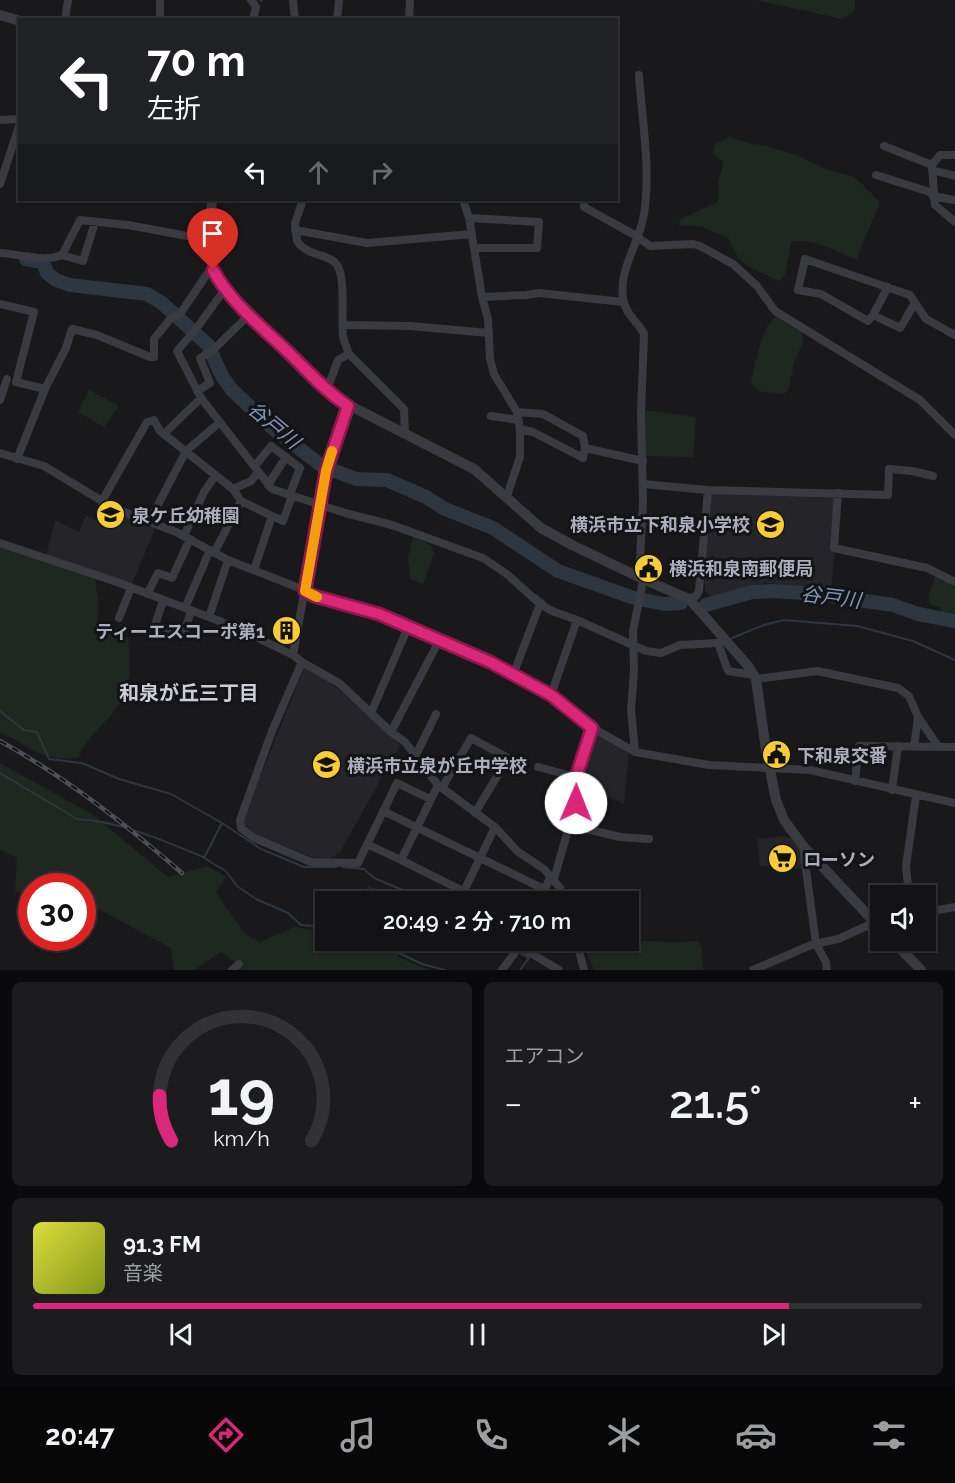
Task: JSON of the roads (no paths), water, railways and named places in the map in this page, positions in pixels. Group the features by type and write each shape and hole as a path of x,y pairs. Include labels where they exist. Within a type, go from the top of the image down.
{"street":[{"path":"65,18 68,0"},
{"path":"160,0 160,18"},
{"path":"251,0 256,7 253,18"},
{"path":"293,0 295,18"},
{"path":"337,18 339,0"},
{"path":"409,18 410,0"},
{"path":"0,15 18,20"},
{"path":"635,752 631,710 634,671 633,642 643,579 640,559 644,334 623,302 624,275 644,217 646,159 639,75"},
{"path":"0,120 18,124"},
{"path":"0,184 18,127"},
{"path":"884,146 955,176"},
{"path":"955,155 940,154 932,167 934,205 955,222"},
{"path":"876,175 933,195 955,200"},
{"path":"212,201 209,240 213,270 225,289 249,315 327,390 348,406 474,469 541,528 572,545 689,599 755,677 779,811 788,827 803,846 870,914"},
{"path":"303,201 295,230 297,241 303,249 333,261 338,266 342,287 343,337 349,354 404,410 405,434"},
{"path":"463,201 469,219 488,319 490,359 494,374 518,420 533,432 583,458 585,448 583,436 543,414 518,420 491,416"},
{"path":"584,201 584,207 650,246 693,244 734,264 757,286 775,311 920,400 955,435"},
{"path":"469,219 539,222 537,248 474,248"},
{"path":"62,255 80,220 128,225 209,240"},
{"path":"0,253 42,259 62,255 83,261 95,222"},
{"path":"295,230 367,243 472,234"},
{"path":"888,286 868,321 821,294 798,290 805,259 888,286 910,295 930,322 955,335"},
{"path":"16,459 45,389 66,348 72,329 97,335 154,357 154,339 176,316 207,274 213,270"},
{"path":"225,289 195,331 177,351 199,395 272,489 345,513 392,525 483,558 552,611 633,642 651,652 661,653 680,645 718,643 728,671 755,677 817,671 898,688 909,696 918,717 938,746"},
{"path":"482,297 526,295 539,292 623,302"},
{"path":"873,315 900,328 915,303"},
{"path":"0,304 34,312 24,356 8,380 0,400"},
{"path":"165,433 210,383 200,358 212,350 249,315"},
{"path":"343,325 410,326 489,333"},
{"path":"327,390 338,360 349,354"},
{"path":"8,380 45,389"},
{"path":"293,655 322,504 326,471 348,406"},
{"path":"102,501 147,422 154,420 160,431 233,489 241,501 282,521 300,468 271,446 251,481 233,489"},
{"path":"507,496 520,457 518,420"},
{"path":"149,522 186,451 219,423"},
{"path":"585,448 643,461"},
{"path":"0,453 44,466 102,501 187,538 228,560 314,596 379,614 490,662 551,695 592,728 635,752 709,765 810,770 916,796 955,803"},
{"path":"268,485 286,457"},
{"path":"643,484 708,490 888,495 889,469 933,476"},
{"path":"147,594 158,573 172,578 204,492 215,476"},
{"path":"689,599 696,596 699,591 708,490"},
{"path":"837,493 834,548 927,568 955,582"},
{"path":"164,601 155,625 184,633 188,610 212,552 241,501"},
{"path":"254,570 272,516"},
{"path":"0,543 209,617 293,655 339,683 391,732 405,742 440,787 495,826 517,851 544,869 554,879 560,891"},
{"path":"209,617 228,560"},
{"path":"119,618 131,588"},
{"path":"513,675 540,604"},
{"path":"551,695 577,620"},
{"path":"371,713 408,627"},
{"path":"391,732 439,641"},
{"path":"302,662 272,731 240,820 241,828 254,838 311,862 358,863 397,783 430,799"},
{"path":"415,757 436,714"},
{"path":"914,747 918,717"},
{"path":"554,879 580,788 576,777 592,728"},
{"path":"401,860 430,799 471,738 508,758 475,813"},
{"path":"855,781 859,746 955,747"},
{"path":"892,790 898,746"},
{"path":"538,767 576,777"},
{"path":"908,885 906,866 916,796"},
{"path":"383,811 544,890 549,880 554,879"},
{"path":"570,825 620,837 649,839"},
{"path":"369,844 464,891 495,826"},
{"path":"803,846 816,944 826,962 827,970"},
{"path":"936,911 955,908"},
{"path":"753,970 816,944 838,939 870,927"},
{"path":"502,970 515,951"},
{"path":"530,951 559,970"},
{"path":"579,951 584,970"},
{"path":"903,951 921,970"}],"waterway":[{"name":"谷戸川","path":"26,259 43,262 47,273 56,280 70,285 147,294 162,303 208,345 222,376 232,390 275,430 322,466 356,479 387,480 426,497 445,509 493,528 558,571 634,598 664,604 681,603"},
{"name":"谷戸川","path":"706,605 752,592 774,591 818,594 893,605 918,614 955,621"},
{"path":"536,595 545,602"},
{"path":"732,638 764,625 784,620 857,626 913,641 955,660"},
{"path":"0,711 24,730 37,732 49,759 82,763 119,779 171,794 222,823 204,858 226,871 237,886 256,899 288,913 301,925 314,926"},
{"path":"0,773 77,819 125,828 203,857"},
{"path":"222,823 261,849 304,867 337,867"},
{"path":"342,867 364,869 374,878 405,891"},
{"path":"395,951 422,964 445,970"},
{"path":"518,952 529,958 520,970"}],"railway":[{"path":"0,741 49,770 95,802 182,873"}],"place":[{"name":"泉ケ丘幼稚園","path":"111,515"},
{"name":"横浜市立下和泉小学校","path":"771,524"},
{"name":"横浜和泉南郵便局","path":"648,568"},
{"name":"ティーエスコーポ第1","path":"286,631"},
{"name":"下和泉交番","path":"776,755"},
{"name":"横浜市立泉が丘中学校","path":"326,765"},
{"name":"ローソン","path":"782,859"}],"district":[{"name":"和泉が丘三丁目","path":"189,693"}]}
